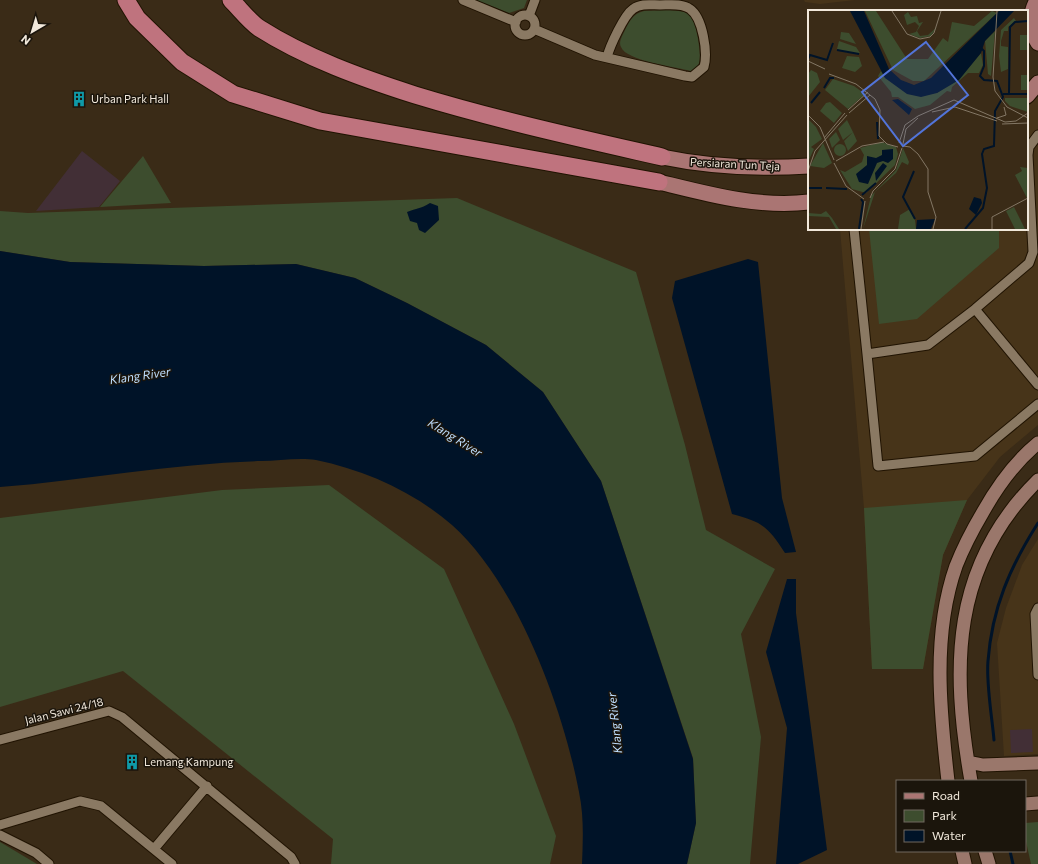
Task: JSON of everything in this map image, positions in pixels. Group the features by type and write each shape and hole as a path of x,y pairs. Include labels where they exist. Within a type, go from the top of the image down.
{"highway":[{"path":"126,0 137,18 182,62 233,94 320,121 659,182"},
{"path":"231,0 258,27 312,56 375,82 489,117 662,157"}],"main road":[{"path":"1037,0 1029,25 1038,43"},
{"name":"Persiaran Tun Teja","path":"662,157 690,163 727,166 808,166"},
{"path":"659,182 727,199 789,204 808,202"},
{"path":"948,780 941,689 941,643 946,608 956,567 975,526 994,493 1037,443"},
{"path":"971,780 960,687 960,654 964,614 974,579 991,542 1011,509 1038,480"},
{"path":"968,762 983,765 1038,763"},
{"path":"1026,804 1038,803"},
{"path":"962,852 966,864"},
{"path":"985,852 989,864"}],"street":[{"path":"463,0 516,22"},
{"path":"528,16 534,0"},
{"path":"534,29 595,55 607,58 692,77 704,67 706,53 703,36 696,16 690,9 681,5 640,5 632,9 626,17 609,50 607,58"},
{"path":"516,22 522,16 528,16 534,22 534,29"},
{"path":"516,22 516,27 520,33 528,34 534,29"},
{"path":"867,354 928,346 975,309 1029,263 1032,255 1028,155 1029,147 1038,135"},
{"path":"789,204 808,206"},
{"path":"854,230 878,466 975,456 1038,404"},
{"path":"975,309 1038,385"},
{"path":"1038,608 1036,614 1038,675"},
{"name":"Jalan Sawi 24/18","path":"0,740 109,711 122,717 207,786 291,857 295,864"},
{"path":"154,849 207,786"},
{"path":"0,825 80,801 101,806 172,864"},
{"path":"0,835 36,853 50,864"}],"shaded area":[{"path":"804,0 855,0 820,4 805,2"},
{"path":"1038,96 1038,425 1000,457 967,500 943,555 923,669 872,669 864,508 840,230 1028,230 1028,107"},
{"path":"82,151 120,181 99,207 36,211"},
{"path":"1038,539 1038,754 1004,756 997,643 1006,608 1022,565"},
{"path":"1032,729 1033,752 1011,753 1010,730"}],"green space":[{"path":"476,0 527,0 524,8 509,13"},
{"path":"644,11 681,11 690,15 694,23 699,46 700,59 696,68 691,71 664,65 642,60 625,52 620,45 622,36 632,18"},
{"path":"143,156 171,203 100,207"},
{"path":"457,198 636,272 685,445 706,530 775,569 741,634 761,737 750,864 687,864 696,823 693,758 601,481 543,392 486,345 407,303 355,278 296,264 204,266 70,262 0,251 0,211 28,213"},
{"path":"869,230 999,230 999,248 917,319 879,324"},
{"path":"329,485 444,569 514,724 556,836 550,864 331,864 333,839 123,671 0,707 0,518 222,490"},
{"path":"967,500 943,555 923,669 872,669 864,508"},
{"path":"1038,822 1038,864 1031,864 1026,842 1026,823"},
{"path":"0,842 37,864 0,864"}],"water":[{"path":"430,203 438,206 439,220 425,233 419,230 417,223 410,221 407,212"},
{"name":"Klang River","path":"0,251 70,262 204,266 296,264 355,278 407,303 486,345 543,392 601,481 693,759 696,823 687,864 582,864 582,810 572,759 562,723 534,649 517,613 497,579 475,550 452,525 422,502 371,476 334,464 303,459 228,462 163,468 0,487"},
{"path":"748,259 758,262 782,498 796,552 785,553 774,537 764,527 751,520 732,514 672,298 675,281"},
{"path":"787,579 796,579 796,613 827,850 798,864 776,864 787,728 766,652"}],"waterway":[{"path":"994,740 988,690 988,661 990,642 998,606 1004,589 1019,556 1038,523"},
{"path":"1010,852 1013,864"}],"place":[{"name":"Urban Park Hall","path":"79,99"},
{"name":"Lemang Kampung","path":"132,762"}]}
